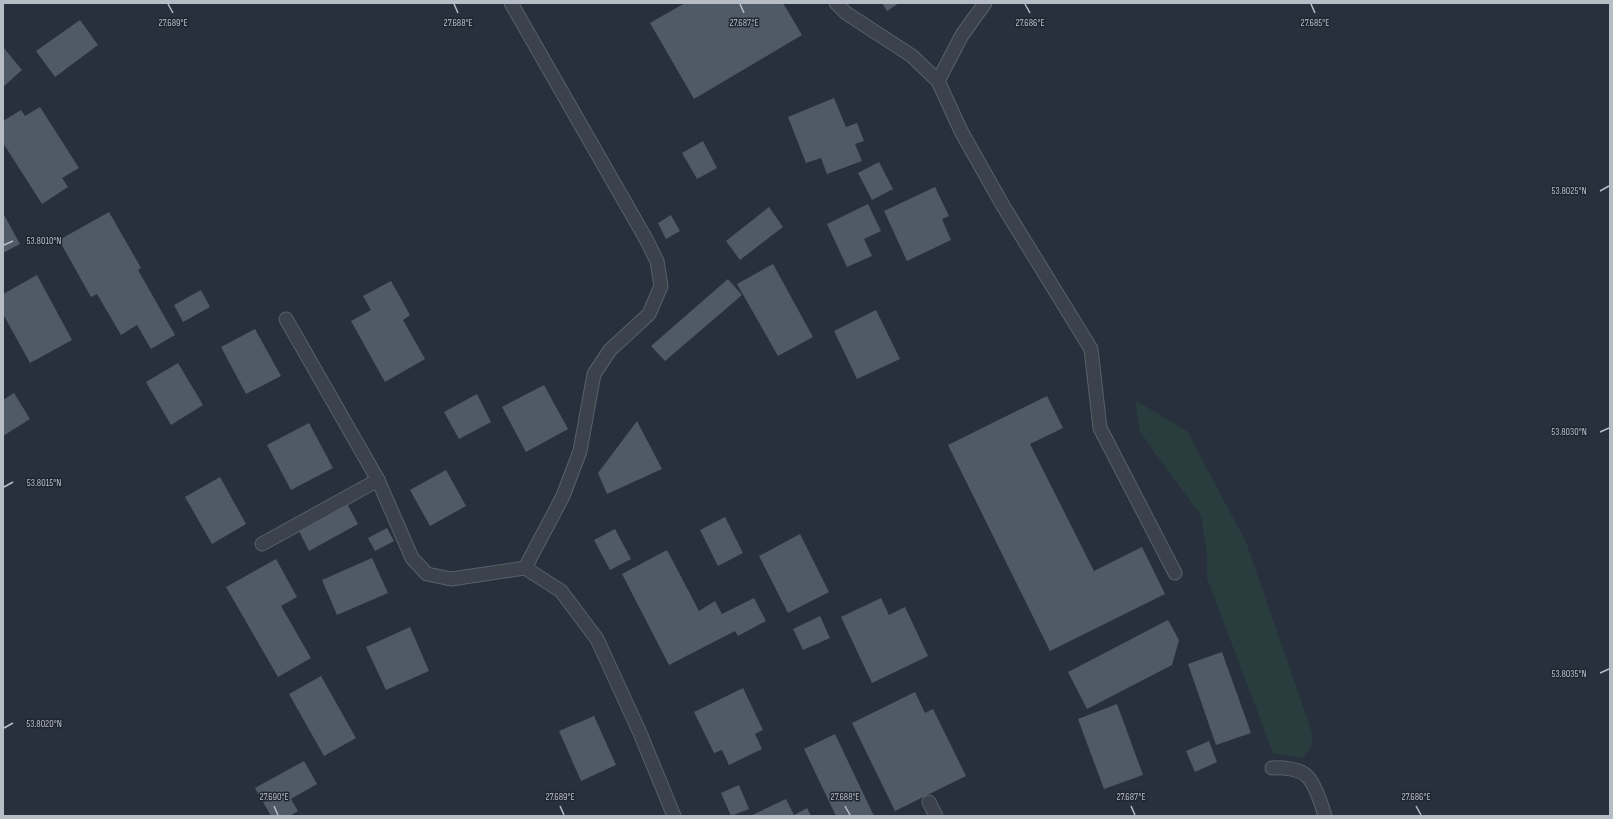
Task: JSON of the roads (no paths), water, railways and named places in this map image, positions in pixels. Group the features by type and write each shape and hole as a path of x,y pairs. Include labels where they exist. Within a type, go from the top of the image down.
{"lane":[{"path":"511,3 646,239 657,261 661,286 649,314 610,350 594,374 580,450 562,496 525,568"},
{"path":"836,3 846,13 912,56 938,81 961,131 1002,204 1091,349 1100,428 1175,573"},
{"path":"938,81 962,35 985,3"},
{"path":"286,319 378,480 412,558 427,574 451,579 525,568 561,591 597,639 640,733 674,816"},
{"path":"262,544 378,480"},
{"path":"1272,768 1286,767 1307,776 1320,798 1325,816"},
{"path":"929,802 936,816"}]}
